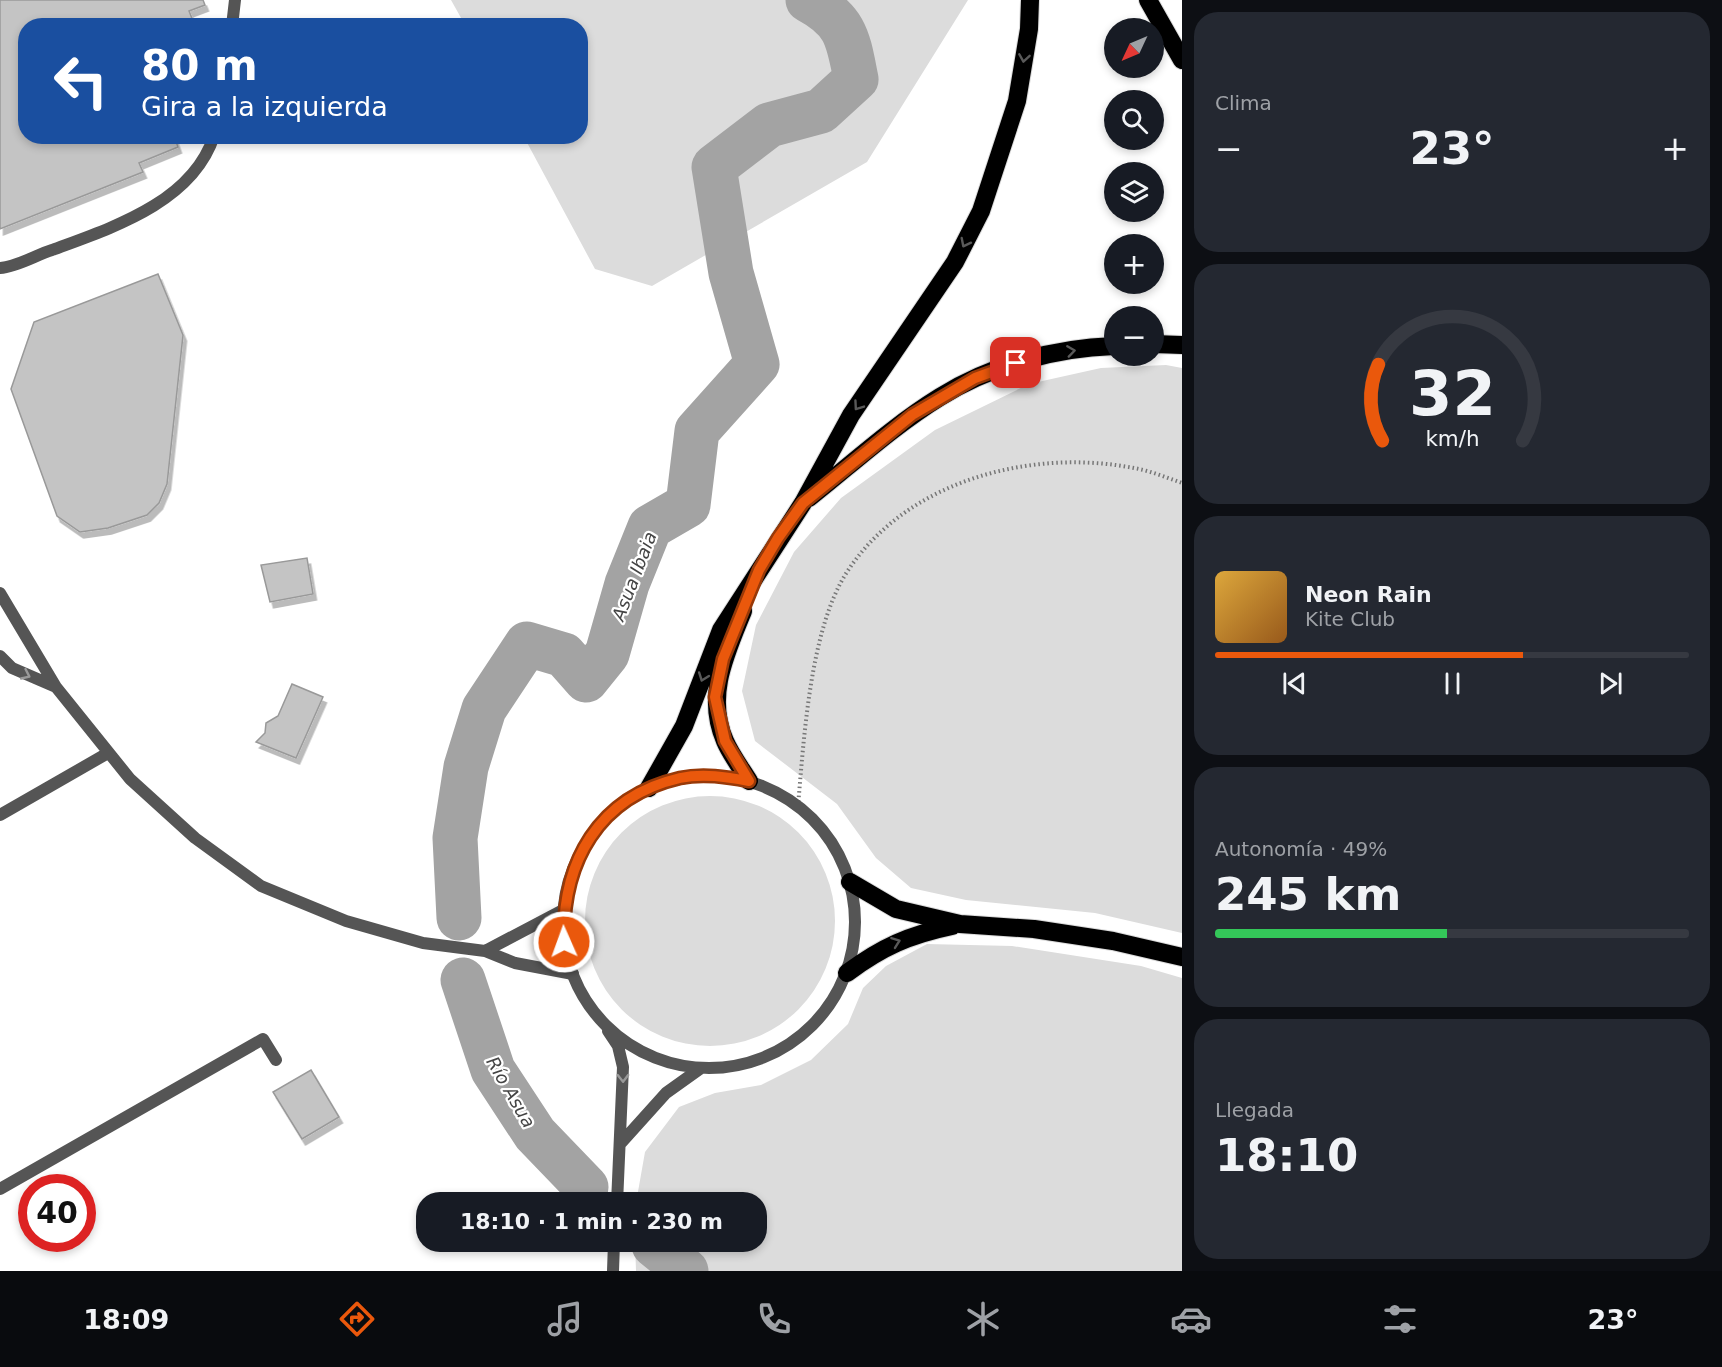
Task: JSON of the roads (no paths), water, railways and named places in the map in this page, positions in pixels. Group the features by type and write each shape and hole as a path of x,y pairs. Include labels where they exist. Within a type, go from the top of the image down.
{"highway":[{"path":"649,788 684,726 721,630 803,503 851,415 955,262 981,211 1017,101 1029,29 1030,0"},
{"path":"1148,0 1182,60"},
{"path":"1164,344 1182,345"},
{"path":"803,503 912,415 975,378 1054,353 1104,347"},
{"path":"749,781 725,741 715,697 723,659 759,570"},
{"path":"850,882 896,909 960,924 1034,929 1113,941 1182,957"},
{"path":"847,973 887,945 924,932 960,924"}],"street":[{"path":"233,18 235,0"},
{"path":"1,269 117,226 158,203 190,175 212,144"},
{"path":"0,593 56,687 130,779 195,838 261,886 346,921 423,943 485,951 515,963 573,974"},
{"path":"0,656 12,668 56,687"},
{"path":"0,815 108,753"},
{"path":"604,1023 633,1046 649,1054 665,1061 701,1068 732,1066 762,1058 789,1044 813,1025 833,1001 847,973 854,943 855,922 850,882 838,853 821,827 798,806 775,791 749,781 716,776 682,777 649,788 616,808 590,837 572,872 563,910 564,942 573,974 586,1000 618,1046 623,1067 617,1192"},
{"path":"485,951 563,910"},
{"path":"0,1189 262,1039 276,1060"},
{"path":"621,1143 666,1093 701,1068"},
{"path":"613,1271 614,1252"}],"waterway":[{"name":"Asua Ibaia","path":"459,918 455,838 466,767 484,709 527,644 564,655 586,680 607,654 627,584 650,527 688,505 697,431 757,364 731,273 714,167 769,125 821,111 856,79 844,32 831,16 808,0"},
{"name":"Río Asua","path":"463,980 493,1070 535,1134 586,1187"},
{"path":"663,1252 686,1271"}]}
